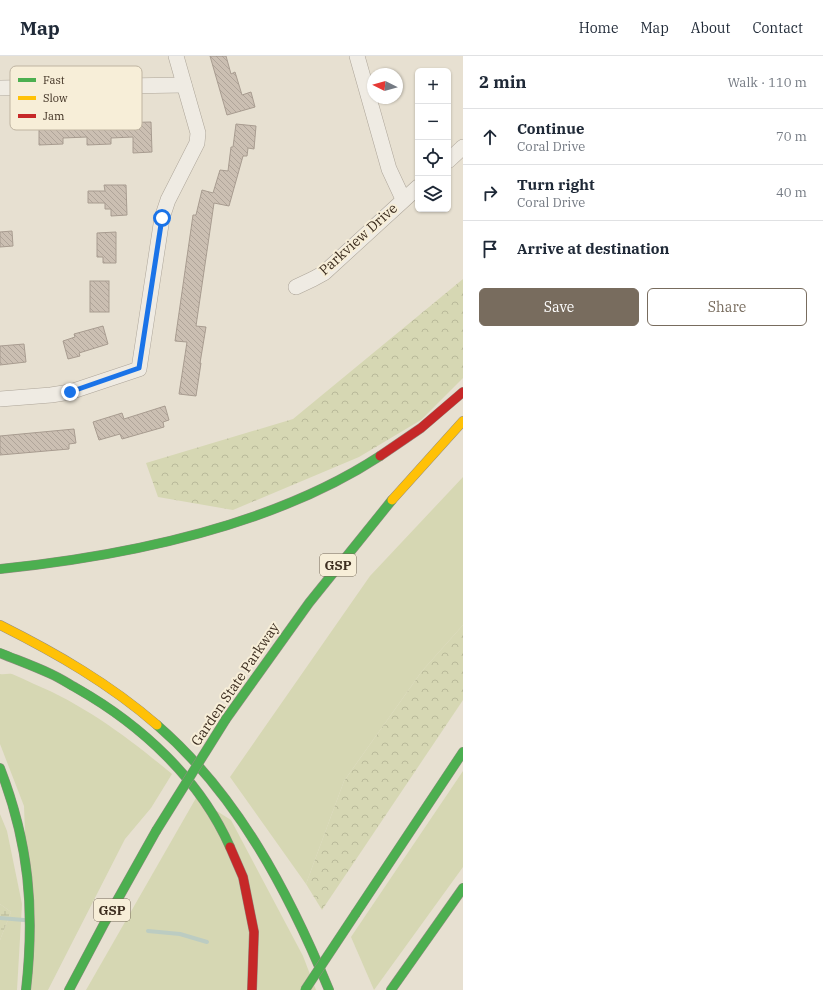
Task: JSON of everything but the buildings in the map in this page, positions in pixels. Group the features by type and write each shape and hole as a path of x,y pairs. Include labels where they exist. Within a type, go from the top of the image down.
{"highway":[{"path":"0,569 88,558 158,544 249,518 294,501 343,478 387,452 419,429 463,392"},
{"name":"Garden State Parkway","path":"69,990 156,831 226,719 288,630 351,549 463,421"},
{"path":"0,625 71,662 93,676 136,707 189,756 210,780 265,857 300,923 329,990"},
{"path":"0,653 36,667 65,681 84,691 118,714 156,746 180,770 201,796 230,843 247,893 251,910 255,944 252,990"},
{"path":"305,990 463,752"},
{"path":"0,768 14,809 24,853 29,894 30,940 26,990"},
{"path":"391,990 463,888"}],"street":[{"path":"0,399 70,392 139,368 162,218 168,200 197,143 198,133 176,56"},
{"path":"357,56 389,169 403,199"},
{"path":"142,86 184,85"},
{"path":"0,88 10,88"},
{"path":"451,158 463,147"},
{"name":"Parkview Drive","path":"296,287 324,273 415,189"}],"green space":[{"path":"463,279 463,378 421,420 359,457 233,510 158,497 146,463 293,419"},
{"path":"463,477 463,625 422,671 344,781 306,884 230,777 370,576"},
{"path":"463,625 463,700 322,910 306,884 344,781 422,671"},
{"path":"0,674 12,674 53,692 89,712 140,748 172,774 151,808 125,839 48,990 31,990 24,806 0,744"},
{"path":"463,771 463,867 374,990 351,937"},
{"path":"196,798 231,820 303,956 316,990 86,990"},
{"path":"0,814 7,831 22,904 17,990 0,990 0,940 11,912 0,904"},
{"path":"0,904 11,912 0,940"}],"waterway":[{"path":"0,918 24,920"},
{"path":"148,931 180,934 207,942"}],"traffic: fast":[{"path":"0,569 97,556 197,534 246,519 293,501 338,480 380,456"},
{"path":"226,719 309,603 392,500"},
{"path":"0,653 45,671 64,681 101,703 146,737 185,777 202,799 217,822 230,847"},
{"path":"156,831 226,719"},
{"path":"157,725 186,753 212,782 258,847 297,918 329,990"},
{"path":"356,913 463,752"},
{"path":"0,768 18,823 27,877 30,932 26,990"},
{"path":"69,990 156,831"},
{"path":"391,990 463,888"},
{"path":"305,990 356,913"}],"traffic: slow":[{"path":"392,500 463,421"},
{"path":"0,625 82,670 121,696 157,725"}],"traffic: jam":[{"path":"380,456 421,428 463,392"},
{"path":"230,847 243,877 254,932 252,990"}],"route":[{"path":"70,392 139,368 162,218"}]}
